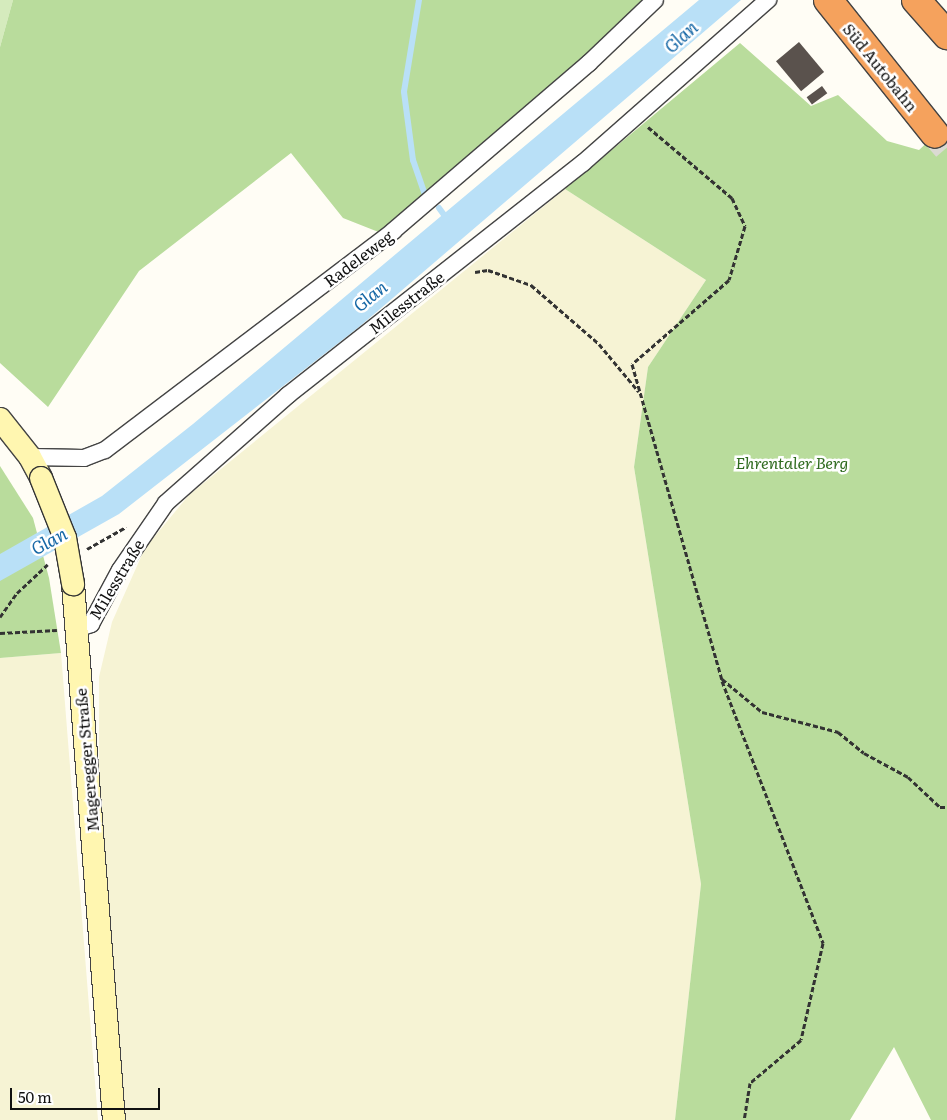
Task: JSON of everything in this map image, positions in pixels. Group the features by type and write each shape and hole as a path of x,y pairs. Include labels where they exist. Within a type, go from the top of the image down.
{"highway":[{"name":"Süd Autobahn","path":"828,0 935,134"},
{"path":"916,0 947,35"}],"street":[{"name":"Radeleweg","path":"30,457 84,458 105,450 393,231 588,63 655,0"},
{"name":"Milesstraße","path":"69,630 91,624 120,570 160,509 288,395 584,163 768,0"},
{"name":"Mageregger Straße","path":"0,419 30,457 41,478 65,538 74,584 69,630 114,1120"}],"path":[{"path":"636,118 732,198 745,226 728,280 632,364 722,679 822,943 801,1040 750,1083 744,1120"},
{"path":"440,276 488,270 531,285 599,344 641,393"},
{"path":"0,617 35,575"},
{"path":"0,633 69,630"},
{"path":"722,679 762,712 838,732 864,753 908,776 940,807 947,808"}],"shaded area":[{"path":"565,189 706,280 648,367 634,467 701,884 675,1120 123,1120 99,774 99,677 112,622 145,548 189,495"},
{"path":"61,653 98,1120 0,1120 0,658"}],"green space":[{"path":"0,0 13,0 0,47"},
{"path":"13,0 642,0 590,53 381,233 343,218 291,153 139,271 48,407 0,363 0,47"},
{"name":"Ehrentaler Berg","path":"740,43 811,106 838,95 887,141 919,150 947,124 947,1120 931,1120 894,1047 850,1120 675,1120 701,884 634,467 648,367 706,280 565,189"},
{"path":"0,466 33,518 49,578 61,653 0,658"}],"water":[{"name":"Glan","path":"699,0 741,0 359,327 119,514 0,581 0,554 102,496 193,424"}],"building":[{"path":"799,42 824,72 801,91 776,61"},
{"path":"822,86 827,93 812,104 807,97"}],"waterway":[{"path":"419,0 404,92 413,160 425,195"},
{"path":"439,208 447,219"}],"tunnel":[{"path":"935,134 947,148"}]}
